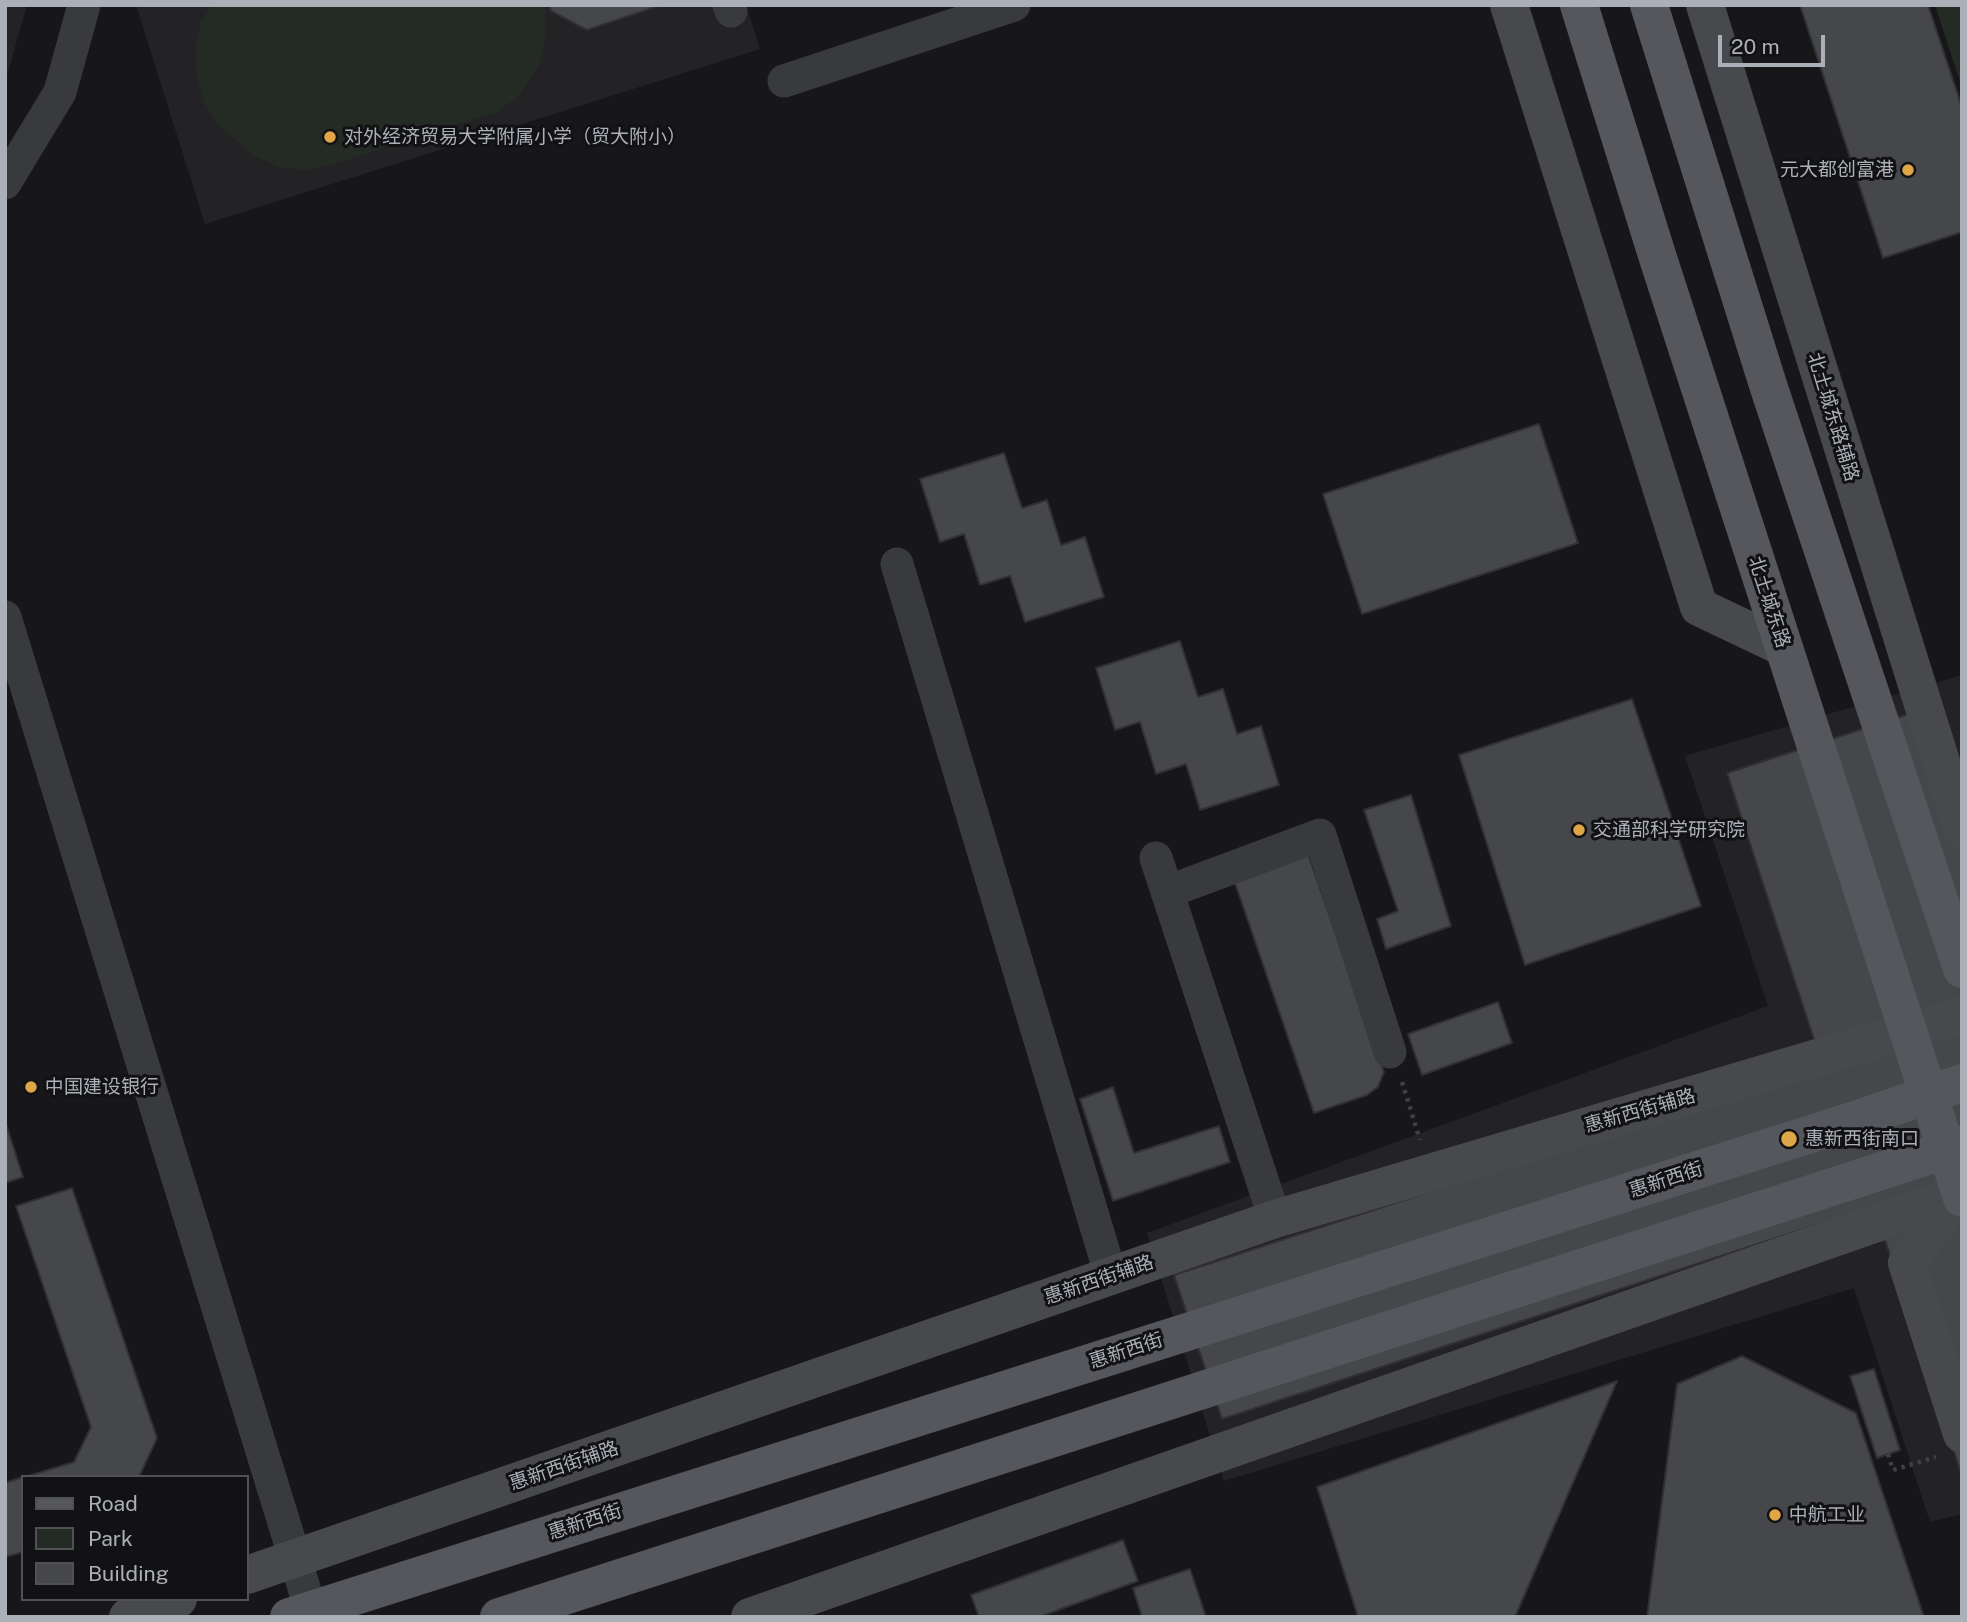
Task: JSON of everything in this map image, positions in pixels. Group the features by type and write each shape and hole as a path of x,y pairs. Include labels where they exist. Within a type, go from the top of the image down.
{"main road":[{"name":"北土城东路","path":"1579,5 1906,1030 1945,1089 1961,1195"},
{"path":"1649,5 1769,388 1962,969"},
{"name":"惠新西街","path":"304,1614 1945,1089"},
{"path":"499,1617 1954,1147"}],"street":[{"path":"5,184 60,92 84,5"},
{"path":"784,81 1014,5"},
{"path":"1509,5 1699,607 1783,647"},
{"name":"北土城东路辅路","path":"1705,5 1962,829"},
{"path":"897,564 1111,1276"},
{"path":"5,617 295,1559 304,1614"},
{"path":"1167,892 1320,835 1394,1061"},
{"path":"1156,858 1275,1219"},
{"name":"惠新西街辅路","path":"248,1576 1275,1219 1962,1015"},
{"path":"1949,1445 1907,1264 1961,1195"},
{"path":"750,1617 1961,1195"},
{"path":"128,1617 172,1601"}],"path":[{"path":"1394,1061 1421,1142"},
{"path":"1888,1454 1893,1470 1949,1445"}],"shaded area":[{"path":"5,5 27,5 5,83"},
{"name":"对外经济贸易大学附属小学（贸大附小）","path":"136,5 746,5 760,49 205,224"},
{"path":"1962,675 1962,1514 1930,1522 1854,1288 1224,1481 1147,1233 1768,1006 1685,756"}],"green space":[{"path":"212,5 545,5 546,35 540,64 519,96 497,112 328,166 304,170 278,167 253,155 218,124 204,103 196,74 196,46 200,23"},
{"path":"1935,5 1962,5 1962,88"}],"building":[{"path":"549,5 661,5 587,30 551,11"},
{"name":"元大都创富港","path":"1800,5 1928,5 1962,107 1962,232 1883,258"},
{"path":"1539,424 1578,543 1362,614 1323,494"},
{"path":"1004,453 1022,508 1047,500 1061,545 1085,537 1104,597 1025,622 1010,576 980,585 964,534 940,542 920,479"},
{"path":"1180,641 1198,697 1223,689 1237,734 1261,726 1279,785 1200,810 1186,764 1156,774 1140,722 1115,730 1096,668"},
{"name":"交通部科学研究院","path":"1632,699 1701,906 1525,965 1459,755"},
{"path":"1918,711 1962,845 1962,1476 1874,1206 1222,1419 1174,1275 1822,1064 1727,773"},
{"path":"1411,795 1451,926 1386,949 1377,919 1398,911 1364,810"},
{"path":"1307,851 1384,1072 1378,1087 1367,1095 1314,1113 1233,877"},
{"path":"1498,1002 1512,1043 1422,1075 1408,1034"},
{"path":"1113,1087 1134,1153 1219,1126 1230,1162 1113,1201 1080,1099"},
{"path":"5,1121 23,1177 5,1183"},
{"path":"72,1188 157,1438 140,1475 32,1475 74,1462 91,1427 16,1206"},
{"name":"中航工业","path":"1742,1356 1856,1413 1924,1617 1647,1617 1677,1384"},
{"path":"1874,1369 1900,1450 1877,1458 1850,1376"},
{"path":"1617,1381 1515,1617 1358,1617 1317,1487"},
{"path":"21,1478 21,1553 5,1557 5,1483"},
{"path":"1123,1540 1138,1581 1039,1617 979,1617 971,1595"},
{"path":"1190,1569 1206,1617 1142,1617 1133,1588"}],"place":[{"name":"对外经济贸易大学附属小学（贸大附小）","path":"330,137"},
{"name":"元大都创富港","path":"1908,170"},
{"name":"交通部科学研究院","path":"1579,830"},
{"name":"中国建设银行","path":"31,1087"},
{"name":"惠新西街南口","path":"1789,1139"},
{"name":"中航工业","path":"1775,1515"}]}
